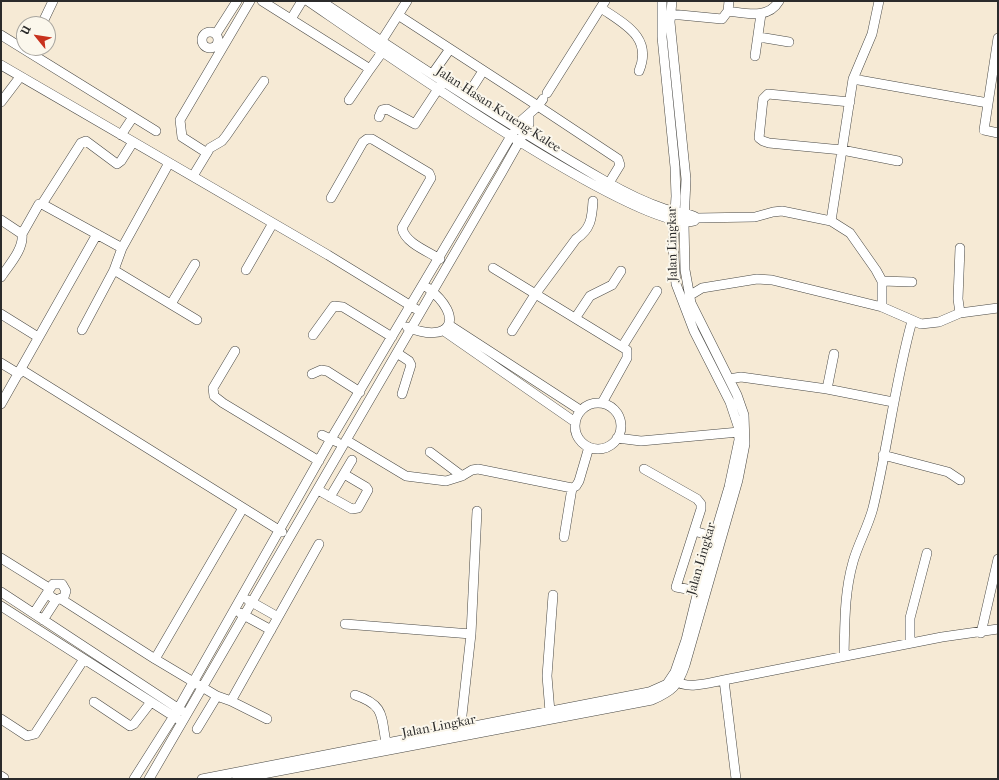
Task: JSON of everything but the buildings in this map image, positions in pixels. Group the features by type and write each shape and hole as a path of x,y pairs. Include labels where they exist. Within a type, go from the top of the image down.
{"street":[{"path":"46,16 53,1"},
{"path":"216,34 237,1"},
{"path":"206,153 182,137 180,120 250,1"},
{"path":"262,1 370,69"},
{"path":"291,19 302,1"},
{"name":"Jalan Hasan Krueng Kalee","path":"308,1 441,84 515,139 617,197 679,218"},
{"name":"Jalan Hasan Krueng Kalee","path":"322,1 381,46 433,73 441,84 467,96 520,130 609,183 679,218"},
{"path":"349,100 370,69 381,46 407,1"},
{"path":"644,469 697,499 701,504 676,587 702,592 715,537 735,466 739,432 730,402 694,331 679,296 674,266 679,218 662,37 662,1"},
{"name":"Jalan Lingkar","path":"237,779 460,733 652,700 670,692 685,666 702,592 738,480 746,444 744,414 689,296 679,218 686,179 670,14 672,1"},
{"path":"670,14 722,19 728,11 729,1"},
{"path":"728,11 761,14 776,6 779,1"},
{"path":"830,221 853,79 872,34 879,1"},
{"path":"148,779 291,537 411,329 520,130 522,120 529,115 542,99 603,4 638,35 642,51 642,63 639,70"},
{"path":"755,56 759,37 761,14"},
{"path":"398,15 483,71 542,99 618,159 620,165 609,183"},
{"path":"1,35 16,43"},
{"path":"759,37 789,42"},
{"path":"998,38 984,130 998,133"},
{"path":"433,73 450,49"},
{"path":"38,56 156,131"},
{"path":"1,66 193,176 420,312"},
{"path":"467,96 483,71"},
{"path":"1,102 20,77"},
{"path":"853,79 988,103"},
{"path":"193,176 206,153 210,148 222,141 264,81"},
{"path":"379,117 382,110 387,109 415,124 441,84"},
{"path":"850,102 771,94 764,96 762,99 759,138 769,143 842,150 898,161"},
{"path":"121,135 133,116"},
{"path":"330,198 363,142 367,139 372,139 429,173 431,178 402,228 403,234 408,239 440,259"},
{"path":"134,779 176,712 331,439 411,306 515,139"},
{"path":"1,276 19,249 23,239 22,234 39,204 42,204 80,143 86,141 117,164 121,161 133,142"},
{"path":"82,330 114,270 122,248 170,163"},
{"path":"512,331 536,293 576,239 584,234 591,224 593,201"},
{"path":"42,204 122,248"},
{"path":"679,218 755,217 782,211 830,221 850,233 868,257 882,281 882,307"},
{"path":"1,220 22,234"},
{"path":"246,270 273,223"},
{"path":"2,400 20,372 38,336 97,234"},
{"path":"960,248 958,299 960,313"},
{"path":"171,304 195,264"},
{"path":"493,268 576,317 628,350 626,358 602,403"},
{"path":"114,270 197,320"},
{"path":"576,317 590,296 612,285 621,270"},
{"path":"689,296 702,288 758,279 772,280 882,307 921,324 931,324 960,313 998,308"},
{"path":"882,281 912,282"},
{"path":"400,324 411,329 429,333 438,333 446,328 450,318 446,306 424,285"},
{"path":"622,347 657,291"},
{"path":"313,335 334,306 343,307 392,337"},
{"path":"1,314 38,336"},
{"path":"844,656 844,609 847,591 853,562 873,508 900,362 912,321"},
{"path":"446,328 580,410"},
{"path":"446,328 575,422"},
{"path":"235,351 213,388 214,396 223,403 319,461"},
{"path":"397,353 409,361 411,365 402,394"},
{"path":"827,389 834,354"},
{"path":"1,363 20,372 291,537"},
{"path":"312,374 321,370 327,372 360,392"},
{"path":"729,379 742,377 827,389 893,402"},
{"path":"594,402 602,403 615,410 619,416 621,424 617,438 612,444 605,448 597,449 582,444 577,437 575,422 580,410 594,402"},
{"path":"617,438 641,441 739,432"},
{"path":"322,435 345,443 406,476 446,481 478,469 572,488"},
{"path":"564,537 572,488 579,481 589,447"},
{"path":"430,452 462,476"},
{"path":"883,455 948,472 960,480"},
{"path":"330,497 352,460"},
{"path":"318,490 352,509 358,508 361,506 368,490 366,487 344,474"},
{"path":"155,659 243,508"},
{"path":"460,733 471,634 477,510"},
{"path":"694,531 715,537"},
{"path":"231,701 319,544"},
{"path":"910,644 910,618 927,553"},
{"path":"1,558 49,590 50,596 59,600 192,683 267,719"},
{"path":"981,633 998,559"},
{"path":"32,626 49,590 56,583 64,586 65,595 38,616"},
{"path":"1,592 176,712 182,722"},
{"path":"550,712 546,676 553,595"},
{"path":"241,596 278,617"},
{"path":"1,606 151,702 176,712 187,714"},
{"path":"234,610 271,630"},
{"path":"345,624 471,634"},
{"path":"202,779 386,743 460,733 550,712 649,692 675,681 689,685 724,680 844,656 998,629"},
{"path":"1,720 27,736 35,734 84,659"},
{"path":"724,680 736,779"},
{"path":"355,695 368,699 379,708 386,743"},
{"path":"197,729 217,696"},
{"path":"94,702 130,726 134,724 151,702"}]}
